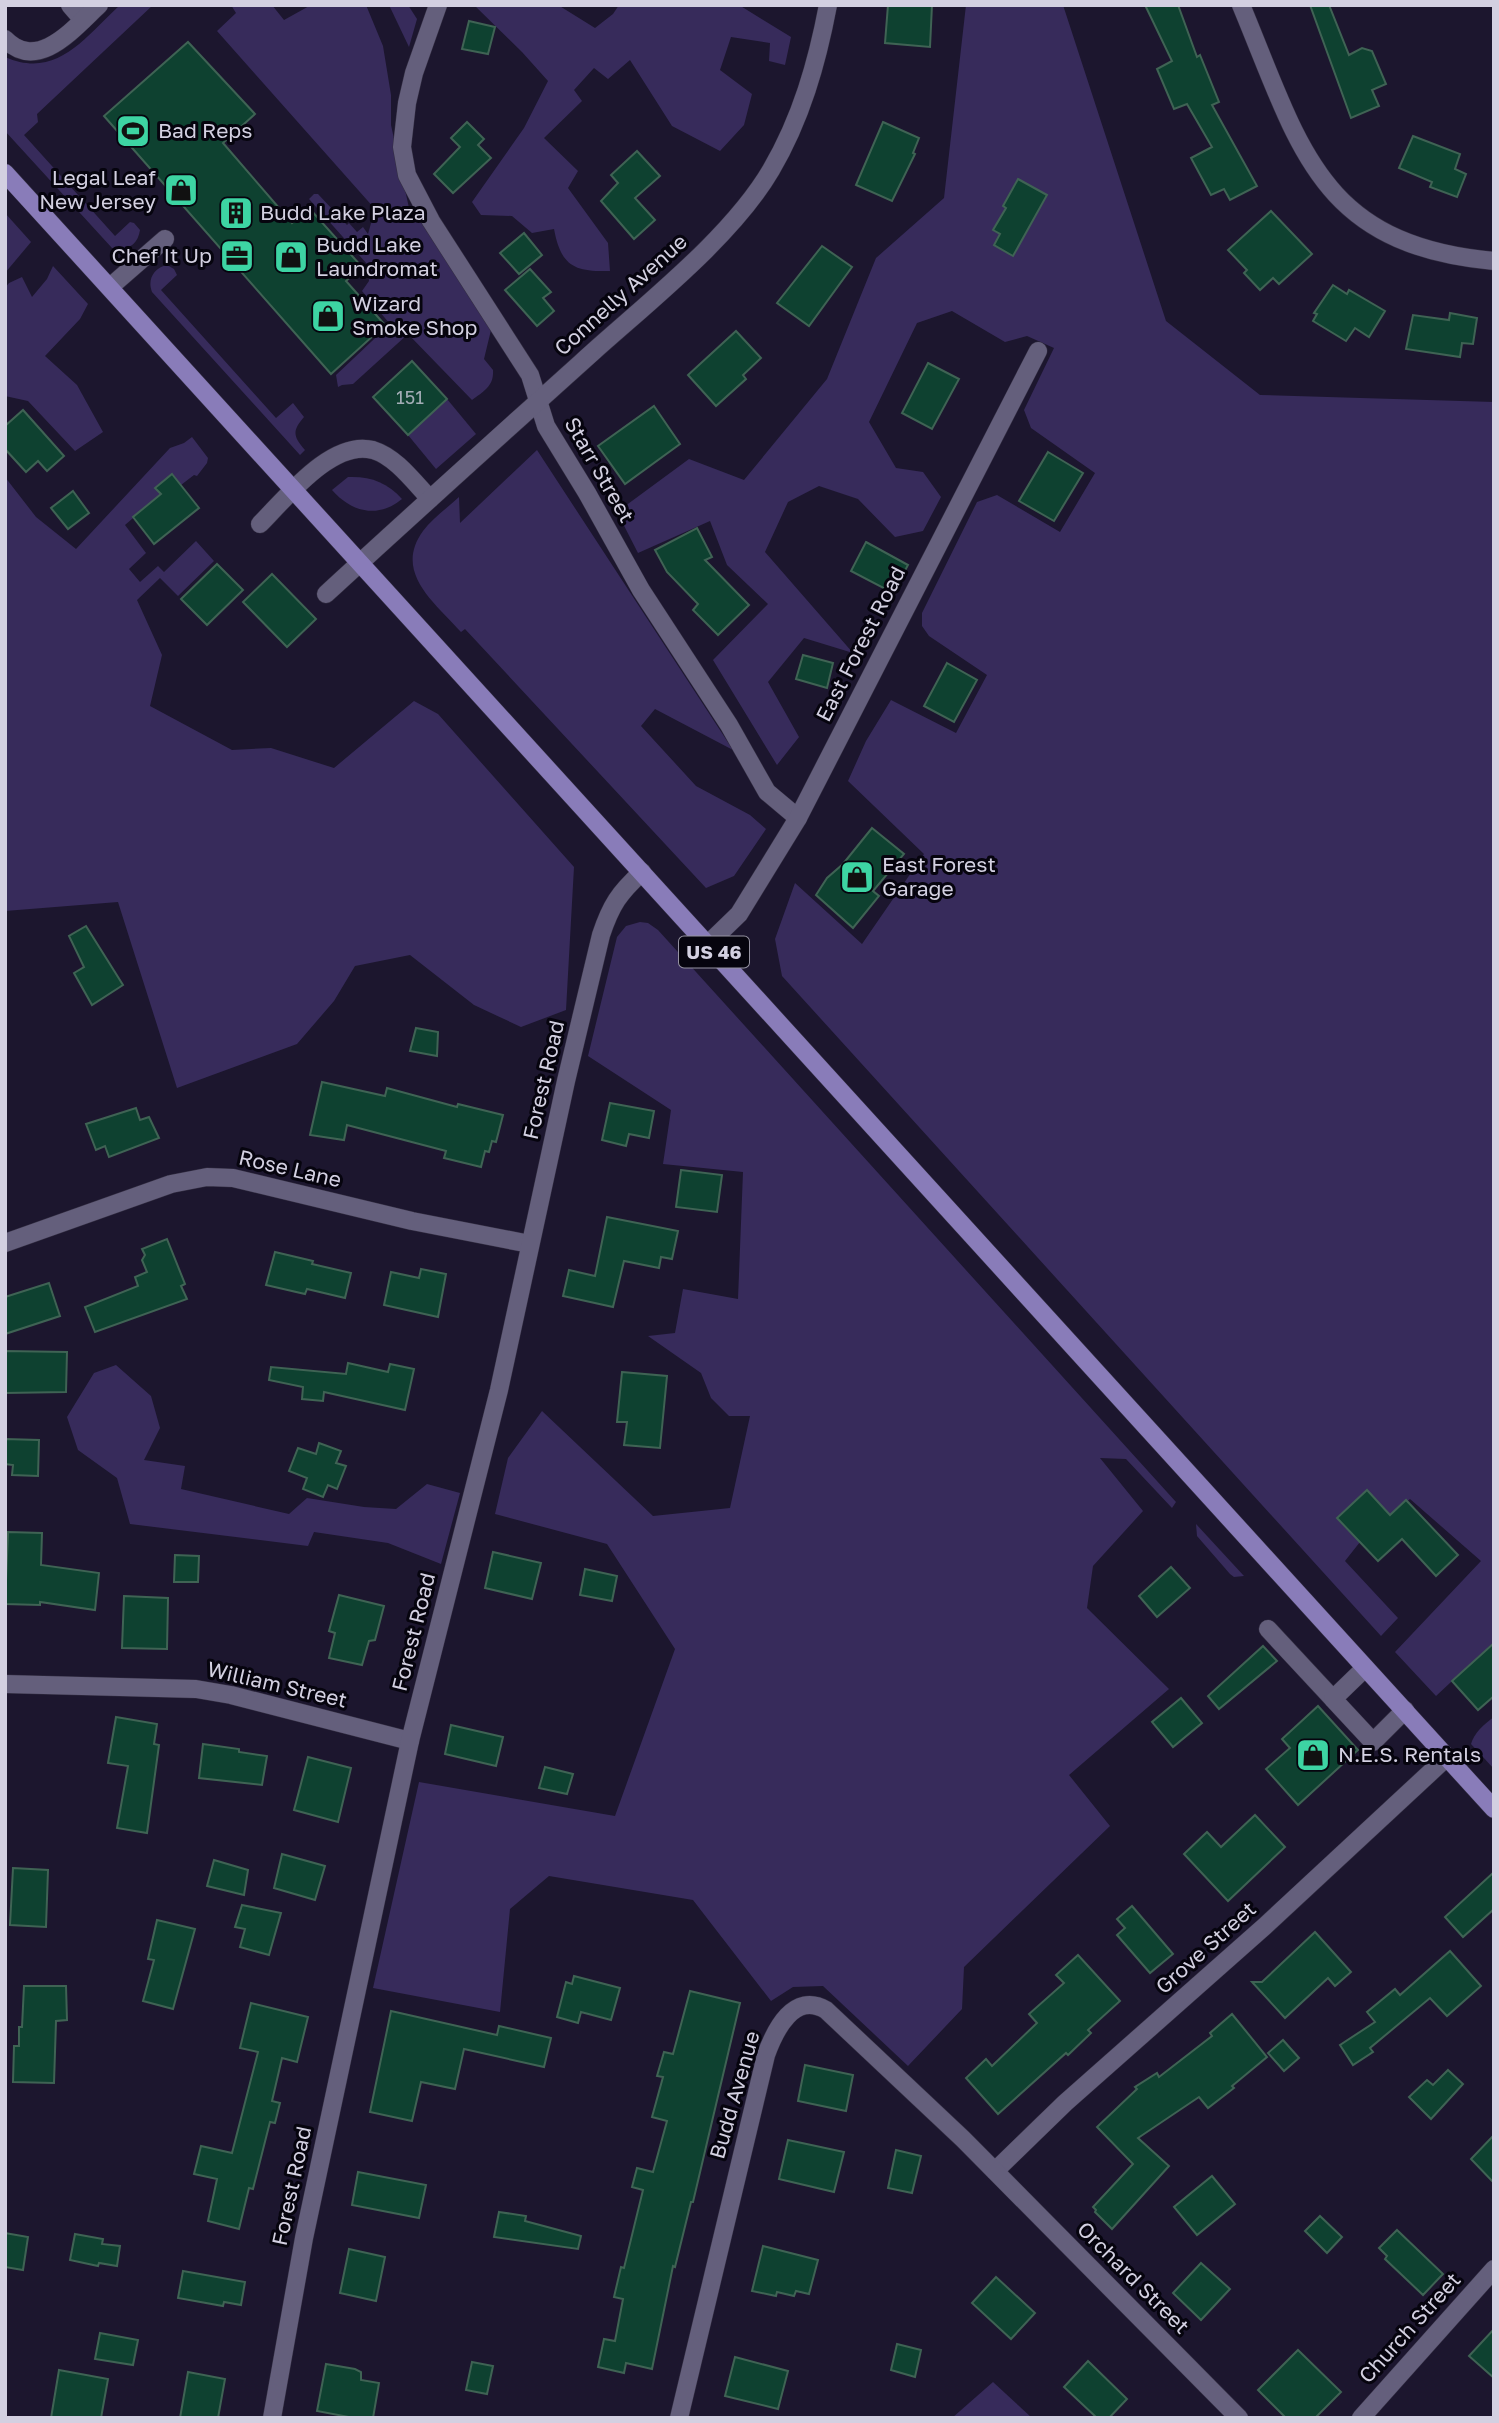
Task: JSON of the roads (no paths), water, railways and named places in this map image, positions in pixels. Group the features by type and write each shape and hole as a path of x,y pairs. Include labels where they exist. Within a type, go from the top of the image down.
{"main road":[{"name":"US 46","path":"5,173 1494,1809"}],"street":[{"path":"70,5 83,20"},
{"path":"5,39 22,51 44,50 54,45 99,5"},
{"name":"Starr Street","path":"438,5 409,93 402,135 403,163 431,221 530,375 545,426 587,493 641,590 729,725 767,792 798,817"},
{"name":"Connelly Avenue","path":"326,594 706,248 758,189 771,170 802,104 820,46 828,5"},
{"path":"1241,5 1307,159 1338,199 1356,214 1401,240 1427,251 1494,261"},
{"path":"110,287 165,239"},
{"name":"East Forest Road","path":"707,945 739,914 798,817 1038,351"},
{"path":"260,524 323,463 336,455 361,449 373,450 394,463 430,499"},
{"name":"Forest Road","path":"272,2418 304,2238 410,1741 499,1390 601,934 615,900 642,872"},
{"name":"Rose Lane","path":"5,1243 171,1184 191,1179 220,1177 268,1185 412,1221 530,1244"},
{"path":"1268,1629 1333,1699 1342,1720 1373,1742 1405,1710"},
{"path":"1333,1699 1365,1668"},
{"name":"William Street","path":"5,1684 167,1686 196,1689 231,1695 410,1741"},
{"name":"Grove Street","path":"995,2171 1065,2103 1393,1821 1447,1757"},
{"name":"Budd Avenue","path":"679,2418 761,2072 772,2038 789,2013 810,2005 825,2010 995,2171"},
{"name":"Orchard Street","path":"995,2171 1239,2418"},
{"name":"Church Street","path":"1361,2418 1494,2269"}],"place":[{"name":"Bad Reps","path":"133,131"},
{"name":"Legal Leaf New Jersey","path":"181,190"},
{"name":"Budd Lake Plaza","path":"236,213"},
{"name":"Chef It Up","path":"237,256"},
{"name":"Budd Lake Laundromat","path":"291,257"},
{"name":"Wizard Smoke Shop","path":"328,316"},
{"name":"East Forest Garage","path":"857,877"},
{"name":"N.E.S. Rentals","path":"1313,1755"}]}
